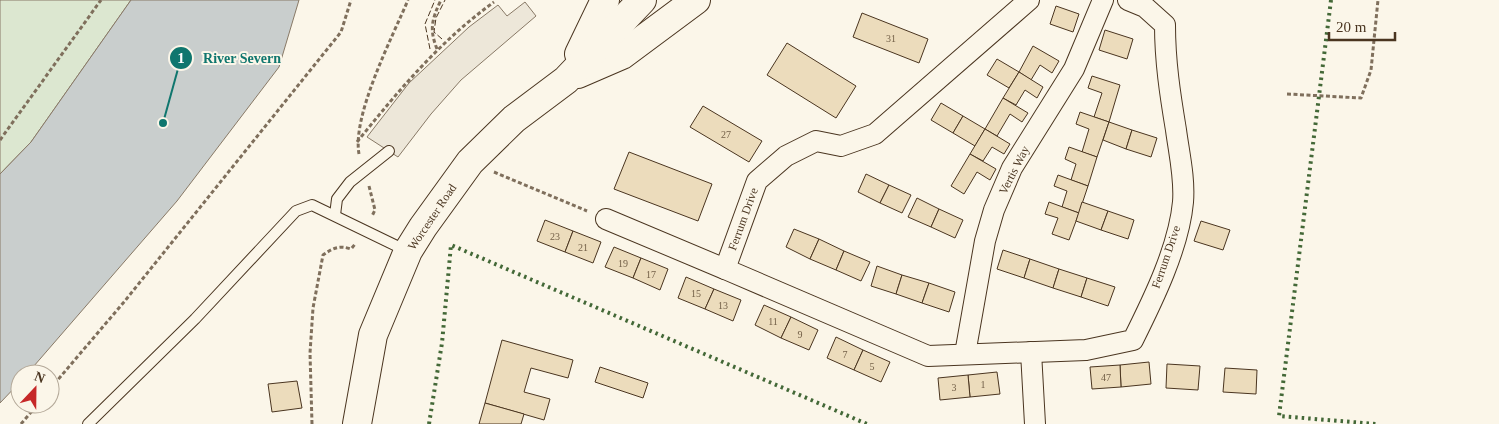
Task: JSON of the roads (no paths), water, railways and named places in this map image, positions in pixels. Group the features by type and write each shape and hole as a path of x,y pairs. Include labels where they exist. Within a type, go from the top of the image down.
{"main road":[{"path":"566,80 606,0"},
{"name":"Worcester Road","path":"357,424 359,404 373,335 408,251 470,162 514,119 566,80 642,0"},
{"name":"Worcester Road","path":"566,80 622,55 696,0"}],"street":[{"name":"Ferrum Drive","path":"1029,0 875,134 841,146 816,141 786,156 757,182 725,269 928,356 1086,350 1132,340 1148,309 1175,239 1183,202 1182,172 1165,64 1165,25 1145,6 1128,0"},
{"name":"Vertis Way","path":"965,354 985,241 994,210 1012,168 1074,69 1103,0"},
{"path":"606,219 725,269"},
{"path":"1031,352 1034,424"}],"lane":[{"path":"335,215 337,198 350,182 389,151"},
{"path":"88,424 195,318 296,211 312,205 408,251"}],"place":[{"name":"River Severn","path":"163,123"}]}
